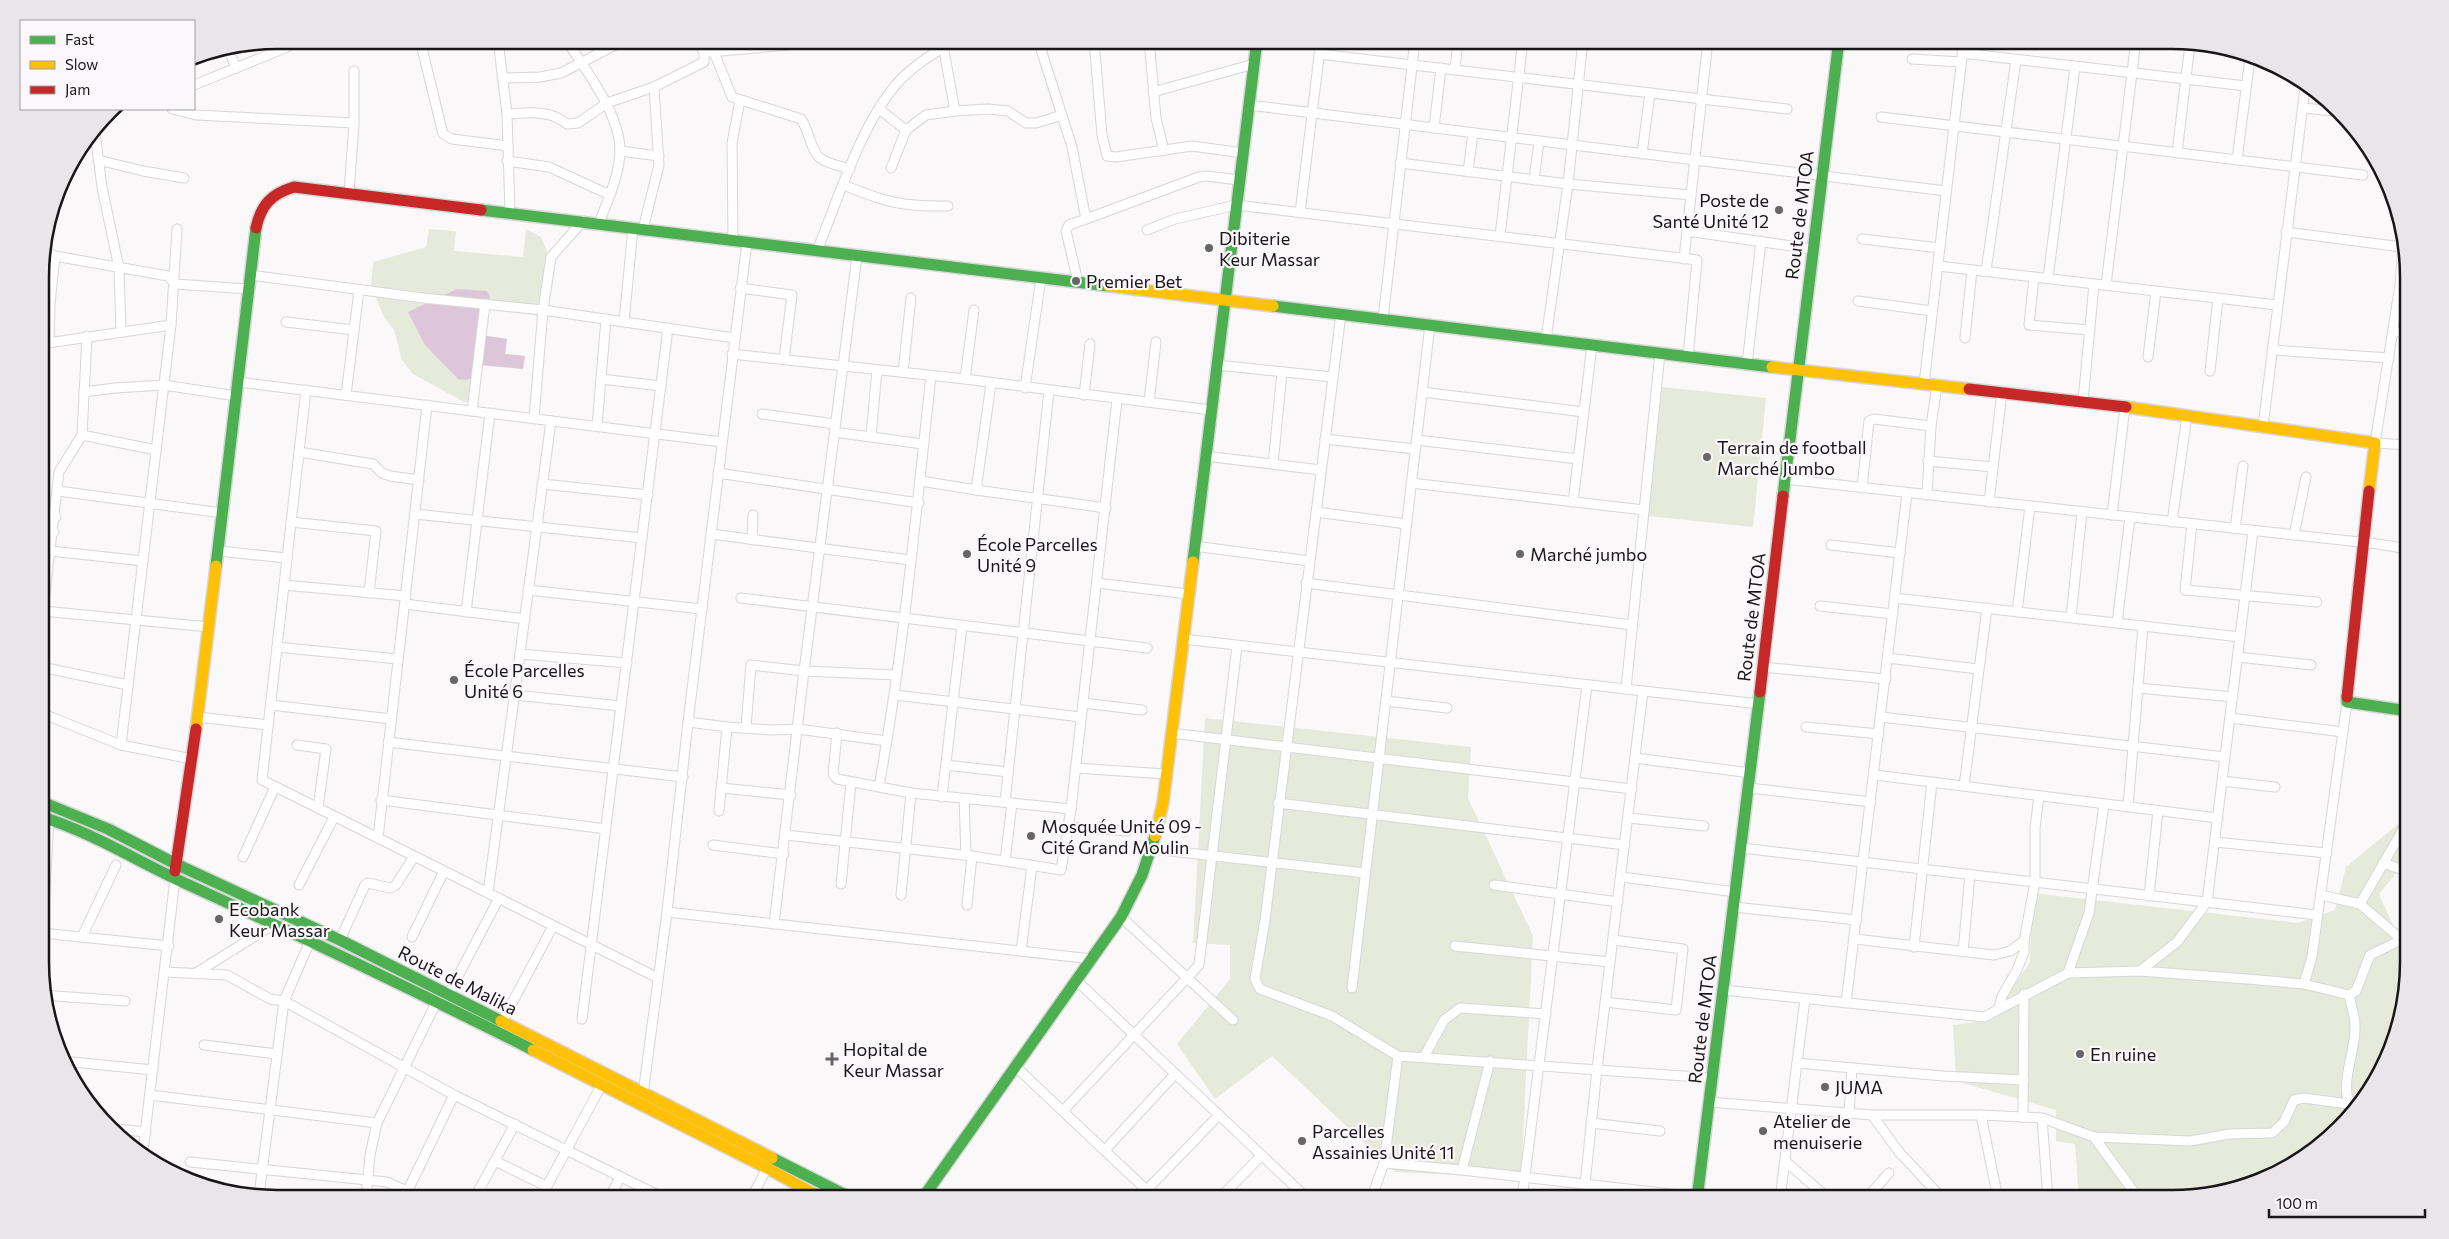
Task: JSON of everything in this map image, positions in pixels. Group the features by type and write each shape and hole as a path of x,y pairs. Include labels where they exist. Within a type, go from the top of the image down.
{"street":[{"path":"195,84 279,49"},
{"path":"422,49 443,134 452,139 508,146"},
{"path":"499,49 507,114 510,213"},
{"path":"572,49 607,103 620,151 610,195 599,224"},
{"path":"504,78 553,76 603,49"},
{"path":"706,49 731,96 801,119 810,134 815,151 821,158 850,169"},
{"path":"709,52 743,49"},
{"path":"817,251 850,169 879,109 902,78 937,49"},
{"path":"944,49 955,111"},
{"path":"1041,49 1077,166 1086,220"},
{"path":"1094,49 1098,99 1106,155 1116,157 1192,146 1243,153"},
{"path":"1149,49 1156,118 1164,151"},
{"path":"928,1190 1121,917 1142,877 1152,849 1163,803 1256,49"},
{"path":"1300,212 1320,49"},
{"path":"1383,320 1414,49"},
{"path":"1455,70 1457,49"},
{"path":"1500,236 1522,49"},
{"path":"1546,340 1568,184 1582,49"},
{"path":"1684,259 1706,49"},
{"name":"Route de MTOA","path":"1698,1190 1742,848 1796,370 1838,49"},
{"path":"1924,384 1963,49"},
{"path":"2106,285 2135,49"},
{"path":"2177,153 2189,49"},
{"path":"507,114 545,113 560,118 567,124 573,124 607,103 654,86 704,62 709,52"},
{"path":"230,54 236,68"},
{"path":"1319,54 1787,109"},
{"path":"1912,59 2016,60 2246,86"},
{"path":"1986,271 2016,60"},
{"path":"2237,160 2249,63"},
{"path":"1153,92 1254,64"},
{"path":"2048,278 2075,66"},
{"path":"1434,128 1441,68"},
{"path":"349,194 354,123 354,71"},
{"path":"624,322 638,229 659,165 654,86"},
{"path":"2263,426 2305,91"},
{"path":"1642,154 1650,93"},
{"path":"734,240 732,143 740,100"},
{"path":"1249,105 1946,190"},
{"path":"2303,108 2327,110"},
{"path":"879,109 906,130"},
{"path":"891,168 906,130 911,128 921,117 955,111 988,109 1008,112 1026,123 1036,123 1062,115"},
{"path":"176,110 196,115 354,123"},
{"path":"1880,118 2363,176"},
{"path":"1468,172 1473,133"},
{"path":"96,139 119,268 121,331"},
{"path":"1534,180 1539,141"},
{"path":"620,151 659,156"},
{"path":"98,160 142,171 184,178"},
{"path":"507,161 548,167 610,195"},
{"path":"1400,163 1568,184 1691,195"},
{"path":"1078,282 1066,231 1070,225 1199,177 1206,176 1240,180"},
{"path":"844,185 881,201 901,205 948,206"},
{"path":"144,1148 169,946 176,864 198,717 257,221 263,205 270,197 294,186 1796,370 2083,400 2375,443 2400,445"},
{"path":"1147,230 1175,219 1236,205 1696,260 1688,357"},
{"path":"534,418 543,310 551,257 583,221"},
{"path":"121,745 171,325 177,229"},
{"path":"1687,231 1812,249"},
{"path":"2286,232 2398,246"},
{"path":"1862,239 1940,248"},
{"path":"642,1094 667,912 688,722 747,242"},
{"path":"1747,364 1761,242"},
{"path":"50,254 168,276 175,284 248,289"},
{"path":"49,312 55,256"},
{"path":"774,924 857,256"},
{"path":"1938,266 2277,305"},
{"path":"1965,338 1972,270"},
{"path":"250,275 359,290 543,310 734,338"},
{"path":"2034,277 2029,325 2090,330"},
{"path":"1025,388 1041,278"},
{"path":"2083,400 2094,284"},
{"path":"740,288 792,295 784,359"},
{"path":"346,395 359,290"},
{"path":"2148,357 2156,291"},
{"path":"902,372 911,298"},
{"path":"2210,371 2218,298"},
{"path":"1858,302 1932,311"},
{"path":"2304,984 2312,957 2347,702 2362,543 2375,443 2393,332 2400,302"},
{"path":"472,411 484,304"},
{"path":"965,379 974,310"},
{"path":"1341,314 1285,747 1265,920 1254,979 1260,989 1332,1016 1398,1056 1712,1078"},
{"path":"596,426 606,319"},
{"path":"286,322 354,330"},
{"path":"49,342 171,325"},
{"path":"1352,988 1430,325"},
{"path":"582,1019 668,328"},
{"path":"2393,332 2400,332"},
{"path":"49,566 56,517 59,472 82,435 86,336"},
{"path":"1149,402 1156,342"},
{"path":"1084,395 1090,344"},
{"path":"1573,502 1592,345"},
{"path":"2272,350 2389,358"},
{"path":"1626,689 1660,353"},
{"path":"732,354 965,379 1049,392 1211,410"},
{"path":"1217,365 1332,377"},
{"path":"871,436 877,370"},
{"path":"1273,464 1282,372"},
{"path":"879,786 895,695 910,560 919,503 923,444 931,376"},
{"path":"601,379 661,386"},
{"path":"238,382 722,442"},
{"path":"976,490 991,384"},
{"path":"84,392 164,385 236,396"},
{"path":"1926,495 1936,386"},
{"path":"306,390 262,780 658,978"},
{"path":"1005,861 1008,772 1049,392"},
{"path":"1422,392 1584,412"},
{"path":"1989,502 2002,392"},
{"path":"786,835 969,856 1061,870 1069,827 1117,400"},
{"path":"378,838 427,405"},
{"path":"2112,515 2125,406"},
{"path":"466,612 490,413"},
{"path":"762,414 871,436 923,444"},
{"path":"2172,522 2187,416"},
{"path":"1862,488 1869,421 1874,419 1931,426"},
{"path":"488,893 551,420"},
{"path":"82,435 156,450"},
{"path":"1325,439 1578,459"},
{"path":"299,452 373,464 382,473 390,476 419,480"},
{"path":"1206,456 1321,470"},
{"path":"1928,461 1993,467"},
{"path":"2235,529 2243,466"},
{"path":"718,473 919,503"},
{"path":"2294,535 2306,477"},
{"path":"1784,479 2400,548"},
{"path":"921,481 1106,508"},
{"path":"1411,483 1644,510"},
{"path":"542,484 648,495"},
{"path":"58,491 222,513"},
{"path":"1846,1003 1872,802 1907,493"},
{"path":"2017,612 2030,506"},
{"path":"1316,512 1406,524"},
{"path":"2071,618 2082,512"},
{"path":"415,514 642,538"},
{"path":"752,540 753,515"},
{"path":"49,516 56,517"},
{"path":"2117,623 2130,517"},
{"path":"291,522 376,531 369,593"},
{"path":"2192,524 2185,590 2318,602"},
{"path":"2140,971 2177,942 2207,902 2254,531"},
{"path":"49,532 54,532"},
{"path":"711,534 910,560"},
{"path":"1831,545 1900,552"},
{"path":"1194,546 1309,561"},
{"path":"51,551 143,561"},
{"path":"218,551 287,558"},
{"path":"1097,583 1188,594"},
{"path":"1306,583 1632,625"},
{"path":"284,585 369,593 466,612 525,619"},
{"path":"528,590 702,608"},
{"path":"741,598 1147,648"},
{"path":"1895,598 2240,636"},
{"path":"1820,606 1893,614"},
{"path":"1964,786 1987,608"},
{"path":"49,612 208,627"},
{"path":"942,797 962,626"},
{"path":"2128,807 2143,626"},
{"path":"1183,640 1759,704"},
{"path":"1063,1110 1199,965 1237,646"},
{"path":"277,647 398,659"},
{"path":"520,654 626,663"},
{"path":"2238,657 2311,665"},
{"path":"1888,658 1978,669"},
{"path":"746,727 750,665 804,671 897,675"},
{"path":"1763,666 1886,679"},
{"path":"49,669 128,684"},
{"path":"1523,1190 1587,685"},
{"path":"2138,688 2233,697"},
{"path":"1586,1184 1597,1069 1622,877 1643,691"},
{"path":"515,695 622,706"},
{"path":"895,695 1081,717"},
{"path":"1386,701 1447,708"},
{"path":"2347,702 2400,710"},
{"path":"1083,703 1142,710"},
{"path":"271,705 391,719"},
{"path":"49,716 121,745 192,759"},
{"path":"1882,716 2225,757"},
{"path":"198,717 268,725"},
{"path":"2230,718 2343,732"},
{"path":"688,722 772,730 798,729 887,741"},
{"path":"719,811 727,727"},
{"path":"1806,727 1880,734"},
{"path":"1171,732 1632,789"},
{"path":"837,733 833,774 837,779 910,793 1071,809"},
{"path":"388,742 683,777"},
{"path":"297,745 326,749 318,808"},
{"path":"1635,758 1750,773"},
{"path":"946,765 1008,772"},
{"path":"1075,768 1166,774"},
{"path":"1875,775 2218,818"},
{"path":"2222,781 2275,787"},
{"path":"1914,947 1932,782"},
{"path":"841,884 851,783"},
{"path":"243,857 275,787"},
{"path":"721,788 791,795"},
{"path":"1749,788 1872,802"},
{"path":"901,895 907,849 910,793"},
{"path":"1999,1008 2002,996 2021,962 2035,882 2035,828 2040,796"},
{"path":"964,799 969,856 968,905"},
{"path":"382,800 606,828"},
{"path":"1278,803 1625,845"},
{"path":"2068,973 2089,913 2104,804"},
{"name":"Route de Malika","path":"49,805 108,829 176,864 340,940 835,1190"},
{"path":"2149,896 2158,811"},
{"path":"300,885 334,817"},
{"path":"1628,818 1704,826"},
{"name":"Route de Malika","path":"49,819 93,836 175,879 311,939 767,1168 807,1190"},
{"path":"1069,827 1127,831"},
{"path":"2360,904 2400,834"},
{"path":"2215,842 2327,853"},
{"path":"713,845 784,854"},
{"path":"1742,848 2317,916"},
{"path":"1152,849 1365,873"},
{"path":"340,940 365,885 368,882 390,888 394,886 414,857"},
{"path":"2384,863 2400,869"},
{"path":"82,937 116,865"},
{"path":"1021,951 1032,866"},
{"path":"412,937 444,871"},
{"path":"1963,952 1970,874"},
{"path":"1622,877 1736,892"},
{"path":"1494,885 1560,896 1618,902"},
{"path":"2320,895 2360,904 2400,939"},
{"path":"448,995 499,898"},
{"path":"1734,907 1857,920"},
{"path":"667,912 1092,960"},
{"path":"1121,917 1233,1020"},
{"path":"196,973 276,923"},
{"path":"502,1022 553,926"},
{"path":"49,934 169,946"},
{"path":"260,1190 284,1001 311,939"},
{"path":"1854,939 1994,955 2003,954 2024,941"},
{"path":"1605,1002 1676,1010 1683,949 1613,940"},
{"path":"1723,990 1984,1017 2024,994 2068,973 2140,971 2304,984 2349,995 2356,991 2370,955 2400,940"},
{"path":"1455,946 1610,962"},
{"path":"165,972 227,974 270,999 284,1001 454,1095 647,1190"},
{"path":"1077,981 1299,1190"},
{"path":"2023,1117 2024,994"},
{"path":"1710,1102 1850,1114 1982,1115 2042,1118 2094,1137 2190,1141 2229,1134 2272,1133 2284,1122 2294,1100 2304,1098 2348,1104 2345,1093 2355,1026 2349,995"},
{"path":"52,996 125,1001"},
{"path":"1782,1190 1805,999"},
{"path":"367,1190 371,1148 377,1123 437,1001"},
{"path":"1424,1057 1444,1020 1460,1008 1546,1014"},
{"path":"204,1045 277,1054"},
{"path":"1374,1190 1384,1163 1398,1056"},
{"path":"1462,1170 1490,1061"},
{"path":"72,1062 153,1070"},
{"path":"1797,1063 2024,1080"},
{"path":"1016,1067 1147,1190 1219,1115"},
{"path":"1850,1114 1852,1068"},
{"path":"1105,1150 1175,1074"},
{"path":"544,1190 601,1086"},
{"path":"150,1095 377,1123"},
{"path":"190,1162 368,1180 394,1184 408,1190 454,1095"},
{"path":"1872,1115 1899,1152 1934,1190"},
{"path":"1982,1115 1996,1190"},
{"path":"2042,1118 2047,1190"},
{"path":"1591,1123 1660,1131"},
{"path":"479,1190 515,1124"},
{"path":"123,1130 146,1132"},
{"path":"2094,1137 2133,1190"},
{"path":"1228,1190 1262,1155"},
{"path":"496,1161 546,1186"},
{"path":"1785,1161 1819,1190"},
{"path":"1384,1163 1586,1184 1612,1190"},
{"path":"756,1190 767,1168"},
{"path":"1874,1190 1888,1173"},
{"path":"614,1190 620,1177"}],"shaded area":[{"path":"429,229 456,231 454,251 523,257 526,229 541,237 548,254 538,316 486,308 481,335 507,339 505,354 525,356 523,369 481,365 475,401 464,402 413,374 402,360 394,330 384,317 371,286 373,262 426,247"},
{"path":"457,289 487,291 490,297 485,308 481,335 507,339 505,354 525,356 523,369 481,365 480,375 466,380 458,379 425,345 408,312"},
{"name":"Terrain de football Marché Jumbo","path":"1662,387 1766,398 1753,527 1648,516"},
{"path":"1205,718 1471,747 1468,798 1533,936 1521,1178 1395,1172 1272,1056 1215,1099 1177,1044 1230,979 1230,945 1193,943"},
{"path":"2400,822 2400,869 2379,894 2400,942 2400,977 2396,1006 2383,1049 2362,1089 2344,1112 2322,1134 2286,1160 2259,1173 2216,1186 2187,1190 2078,1190 2075,1144 2056,1141 2056,1110 1956,1081 1953,1025 1991,1020 2030,962 2032,893 2298,923 2335,910 2346,867"}],"traffic: fast":[{"path":"1193,562 1256,49"},
{"path":"1783,496 1838,49"},
{"path":"481,210 1109,286"},
{"path":"216,566 256,228"},
{"path":"1273,306 1772,367"},
{"path":"1698,1190 1760,692"},
{"path":"2347,697 2347,702 2400,710"},
{"path":"49,805 108,829 176,864 340,940 501,1021"},
{"path":"49,820 80,831 533,1050"},
{"path":"928,1190 1121,917 1142,875 1155,836"},
{"path":"772,1158 835,1190"}],"traffic: slow":[{"path":"1109,286 1273,306"},
{"path":"1772,367 1969,389"},
{"path":"2126,407 2375,443 2369,491"},
{"path":"1155,836 1163,803 1193,562"},
{"path":"196,729 216,566"},
{"path":"501,1021 772,1158"},
{"path":"533,1050 807,1190"}],"traffic: jam":[{"path":"256,228 261,213 268,202 279,193 294,187 481,210"},
{"path":"1969,389 2126,407"},
{"path":"2347,697 2369,491"},
{"path":"1760,692 1783,496"},
{"path":"175,871 196,729"}],"place":[{"name":"Poste de Santé Unité 12","path":"1779,210"},
{"name":"Dibiterie Keur Massar","path":"1209,248"},
{"name":"Premier Bet","path":"1076,281"},
{"name":"Terrain de football Marché Jumbo","path":"1707,457"},
{"name":"École Parcelles Unité 9","path":"967,554"},
{"name":"Marché jumbo","path":"1520,554"},
{"name":"École Parcelles Unité 6","path":"454,680"},
{"name":"Mosquée Unité 09 - Cité Grand Moulin","path":"1031,836"},
{"name":"Ecobank Keur Massar","path":"219,919"},
{"name":"En ruine","path":"2080,1054"},
{"name":"Hopital de Keur Massar","path":"832,1059"},
{"name":"JUMA","path":"1825,1087"},
{"name":"Atelier de menuiserie","path":"1763,1131"},
{"name":"Parcelles Assainies Unité 11","path":"1302,1141"}]}
